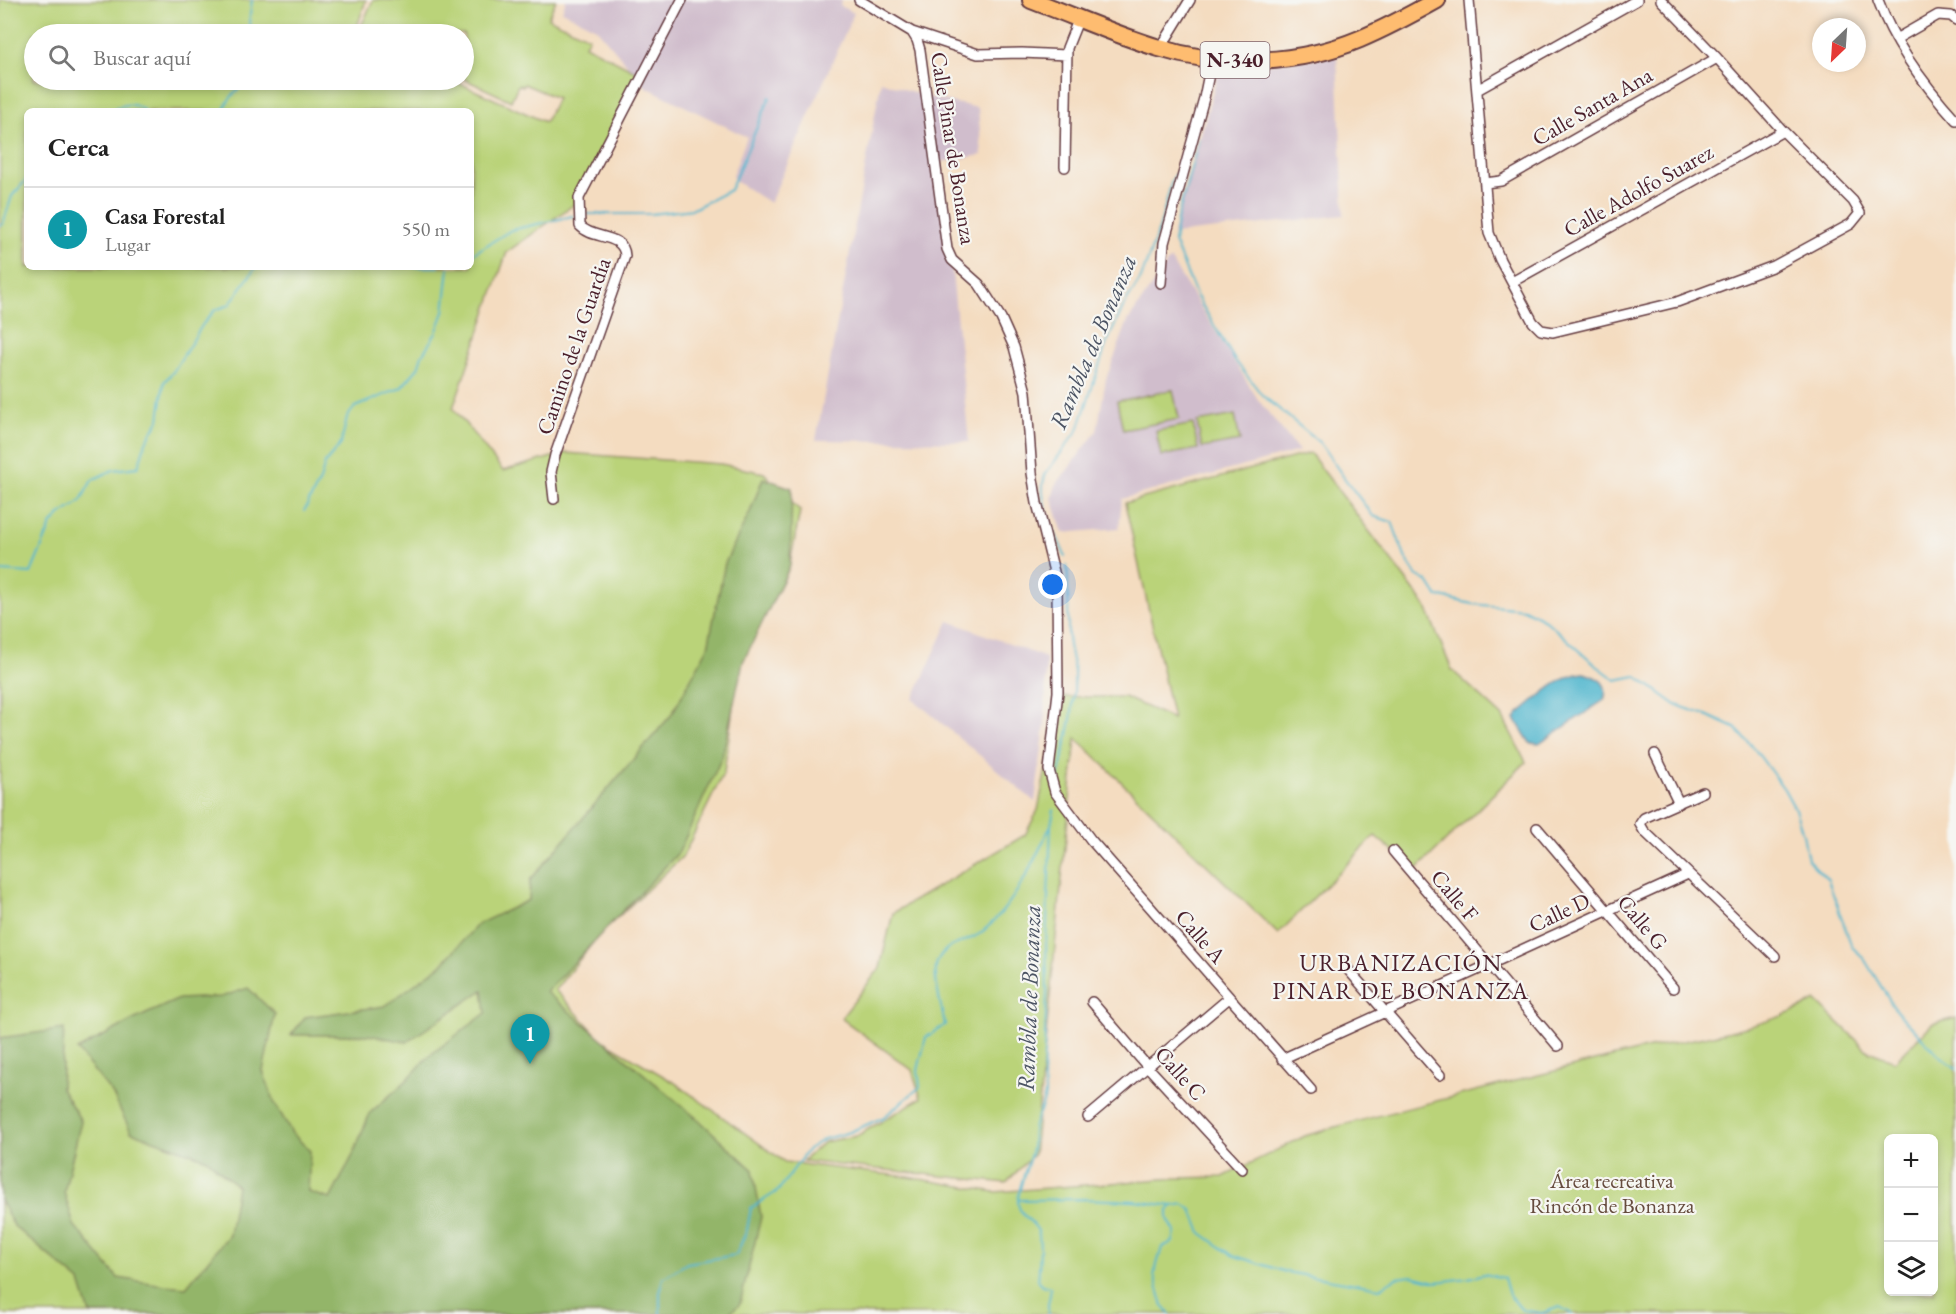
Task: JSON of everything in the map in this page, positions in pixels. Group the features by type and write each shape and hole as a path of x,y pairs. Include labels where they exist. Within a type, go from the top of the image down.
{"highway":[{"name":"N-340","path":"1031,0 1160,49 1212,59 1262,60 1301,56 1359,40 1437,0"}],"street":[{"name":"Camino de la Guardia","path":"554,499 550,472 625,256 624,248 619,243 586,232 580,226 579,198 682,0"},
{"name":"Calle Pinar de Bonanza","path":"859,0 912,32 917,40 947,249 952,260 978,284 1001,318 1014,347 1026,392 1032,473 1057,584 1058,692 1049,770 1055,792 1065,807"},
{"path":"1160,49 1190,0"},
{"path":"1469,0 1489,233 1500,260 1533,322 1541,330 1553,332 1677,302 1774,266 1851,224 1860,213 1853,201 1783,131 1661,0"},
{"path":"1477,90 1637,0"},
{"path":"1878,0 1896,39 1919,74 1956,120"},
{"path":"1896,39 1938,15 1951,16 1956,20"},
{"path":"1065,167 1067,48 1078,18"},
{"path":"912,32 978,54 1067,55"},
{"name":"Calle Santa Ana","path":"1485,183 1501,181 1717,58"},
{"path":"1161,283 1164,243 1204,98 1212,59"},
{"name":"Calle Adolfo Suarez","path":"1512,282 1783,131"},
{"path":"1654,754 1679,803"},
{"path":"1703,792 1644,818 1640,824 1644,831 1775,956"},
{"name":"Calle A","path":"1065,807 1091,840 1311,1090"},
{"name":"Calle G","path":"1537,828 1673,988"},
{"name":"Calle F","path":"1393,851 1558,1046"},
{"name":"Calle D","path":"1282,1059 1688,874"},
{"path":"1345,966 1440,1075"},
{"path":"1088,1117 1229,998"},
{"name":"Calle C","path":"1092,1002 1242,1169"}],"shaded area":[{"path":"566,0 842,0 840,6 854,13 770,203 735,181 732,176 747,137 646,87 596,28 562,11"},
{"path":"1337,56 1344,215 1173,234 1219,70"},
{"path":"881,81 924,96 978,108 982,155 941,162 969,442 816,440"},
{"path":"1170,259 1259,401 1299,451 1122,499 1119,528 1063,533 1052,498 1056,485 1097,431 1106,379 1128,321"},
{"path":"949,621 1046,658 1045,724 1035,802 913,699"}],"green space":[{"name":"Área recreativa Rincón de Bonanza","path":"0,0 366,0 358,24 24,24 24,90 474,90 545,122 557,98 524,84 523,86 518,85 511,101 474,84 474,24 362,24 373,0 556,0 548,18 589,37 585,45 645,76 576,203 507,252 453,408 503,471 566,453 721,464 764,473 800,511 789,569 739,665 724,772 683,856 600,934 555,990 602,1040 675,1083 785,1162 908,1177 995,1192 1176,1178 1223,1177 1305,1136 1335,1127 1603,1059 1730,1031 1774,1019 1816,1001 1868,1051 1895,1061 1932,1024 1956,1018 1956,1314 0,1314"},
{"path":"1173,390 1179,419 1123,430 1117,401"},
{"path":"1235,415 1240,441 1202,448 1197,422"},
{"path":"1193,424 1198,449 1161,456 1156,431"},
{"path":"1310,453 1425,605 1452,670 1502,716 1526,762 1416,870 1375,836 1278,934 1076,738 1034,1154 1006,1183 803,1161 824,1142 857,1136 921,1098 912,1070 841,1018 880,968 893,913 1025,835 1038,810 1060,697 1124,697 1173,719 1125,503"},
{"path":"763,478 792,488 790,566 743,662 722,757 679,852 546,992 700,1121 753,1170 761,1217 740,1304 728,1314 90,1314 80,1282 14,1226 0,1200 0,1038 64,1029 61,1088 81,1121 64,1192 74,1225 118,1278 186,1287 229,1235 237,1186 207,1159 131,1132 112,1093 77,1050 179,999 221,997 248,988 275,1014 263,1071 274,1102 292,1133 310,1151 308,1192 330,1199 352,1157 370,1113 406,1081 430,1055 486,1013 483,990 407,1042 368,1035 291,1035 305,1017 385,1006 441,965 478,924 529,900 530,880 672,714 708,647 725,563 750,512"}],"water":[{"path":"1584,673 1602,682 1606,689 1604,700 1539,744 1530,743 1515,719 1518,714 1557,683"}],"waterway":[{"path":"250,24 252,0"},
{"path":"225,108 237,90"},
{"path":"585,214 651,214 693,209 730,190 770,97"},
{"path":"118,108 128,105 140,108"},
{"path":"1199,139 1177,220 1174,242 1196,295 1234,359 1262,395 1320,443 1373,516 1392,522 1405,557 1416,575 1428,582 1437,596 1472,604 1524,609 1545,620 1616,680 1636,676 1676,705 1735,728 1753,747 1784,789 1795,809 1808,860 1828,880 1852,947 1863,957 1896,1011 1938,1054 1956,1068"},
{"name":"Rambla de Bonanza","path":"1065,556 1048,515 1043,483 1046,473 1078,430 1106,345 1123,307 1141,278 1160,226 1172,180 1178,171"},
{"path":"0,225 3,224 12,196 24,182"},
{"path":"474,253 511,230 573,216"},
{"path":"0,571 31,573 51,525 60,515 80,502 92,480 113,470 138,467 146,442 159,420 164,382 173,372 203,324 215,310 229,305 254,270"},
{"path":"304,511 320,481 325,463 341,444 347,417 355,407 401,388 418,368 422,355 436,333 444,312 449,270"},
{"name":"Rambla de Bonanza","path":"1058,778 1070,726 1074,686 1068,640 1067,565"},
{"name":"Rambla de Bonanza","path":"1049,1314 1050,1287 1038,1281 1040,1248 1038,1231 1020,1210 1018,1201 1021,1183 1032,1150 1034,1125 1045,1097 1043,1078 1047,992 1046,944 1051,825 1054,810"},
{"path":"660,1314 660,1289 663,1278 687,1263 736,1255 747,1230 751,1208 778,1191 808,1149 824,1139 850,1132 884,1117 920,1087 918,1070 926,1037 945,1025 937,984 937,962 945,951 982,932 1004,909 1022,883 1051,825"},
{"path":"1018,1200 1084,1199 1134,1201 1173,1206 1184,1204 1192,1210 1201,1233 1232,1255 1286,1272 1380,1288 1396,1278 1412,1276 1436,1282 1484,1274 1504,1278 1509,1295 1522,1310 1542,1313 1560,1307 1572,1314"},
{"path":"1170,1314 1163,1306 1154,1275 1162,1247 1173,1242 1175,1232 1168,1219 1168,1211 1172,1206"}],"place":[{"name":"Casa Forestal","path":"530,1064"}],"district":[{"name":"URBANIZACIÓN PINAR DE BONANZA","path":"1401,977"}]}
